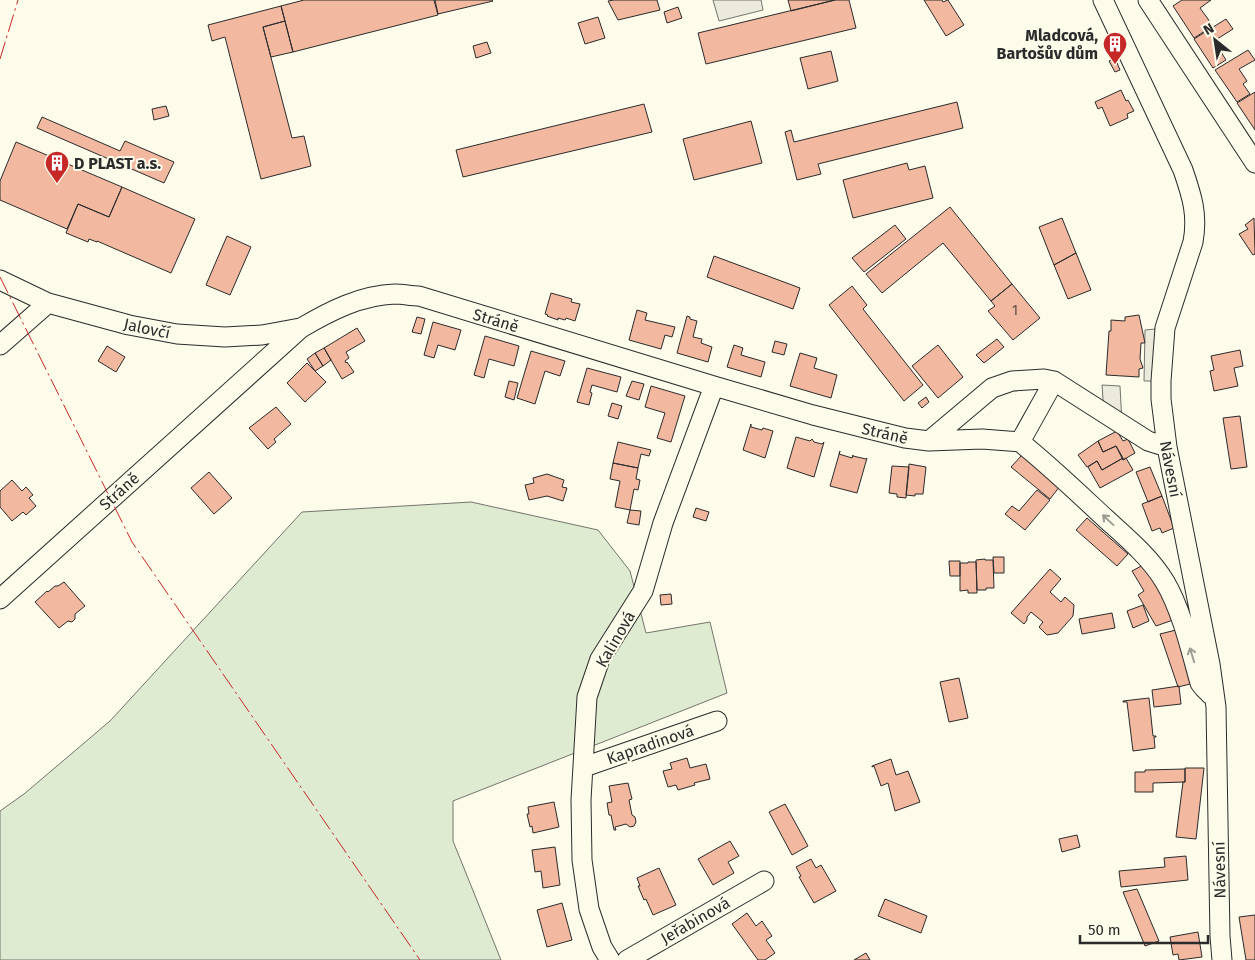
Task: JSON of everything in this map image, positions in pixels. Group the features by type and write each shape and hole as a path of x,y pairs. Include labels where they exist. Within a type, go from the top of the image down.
{"street":[{"name":"Návesní","path":"1102,0 1110,13 1183,170 1192,193 1195,213 1196,229 1193,242 1165,328 1161,381 1163,425 1203,629 1214,696 1222,960"},
{"path":"1148,0 1255,163"},
{"name":"Jalovčí","path":"0,280 48,303 129,325 177,334 225,337 262,335 301,328"},
{"name":"Stráně","path":"0,599 301,328 344,306 375,296 397,294 418,296 813,415 905,438 929,441 982,439 1020,442"},
{"path":"0,345 48,303"},
{"path":"929,441 992,388 1012,380 1044,380 1054,381 1148,441 1167,447"},
{"path":"1054,381 1020,442 1059,474 1140,551 1156,569 1166,583 1175,604 1200,683 1214,696"},
{"name":"Kalinová","path":"610,960 602,946 589,909 582,860 581,800 587,697 600,659 644,591 663,523 714,386"},
{"name":"Kapradinová","path":"584,767 717,720"},
{"name":"Jeřabinová","path":"627,960 764,881"}],"green space":[{"path":"471,502 598,530 630,571 646,633 710,622 727,693 453,801 453,841 501,960 0,960 0,811 24,794 110,721 302,512"}],"shaded area":[{"path":"713,0 761,0 763,10 719,21"},
{"path":"1165,328 1161,381 1144,381 1145,330"},
{"path":"1102,385 1120,386 1122,424 1104,413"}],"building":[{"path":"304,0 434,0 438,15 293,52 281,6"},
{"path":"435,0 492,0 493,1 438,14"},
{"path":"657,0 660,10 618,20 608,1"},
{"path":"788,0 835,0 791,11"},
{"path":"835,0 849,0 856,28 706,64 698,33"},
{"path":"924,0 942,0 943,2 948,0 964,25 946,36"},
{"path":"1182,0 1211,0 1200,8 1213,26 1194,38 1173,6"},
{"path":"281,6 285,21 263,27 292,138 304,136 311,166 261,179 225,37 212,41 208,25"},
{"path":"678,7 682,18 667,23 664,12"},
{"path":"598,17 605,38 585,44 578,23"},
{"path":"1226,19 1233,29 1214,41 1226,60 1213,68 1194,39"},
{"path":"285,21 293,52 271,57 263,27"},
{"path":"487,42 491,53 476,58 473,46"},
{"path":"1248,50 1255,60 1239,69 1247,81 1243,84 1250,94 1237,102 1215,70"},
{"path":"831,51 838,81 808,89 800,58"},
{"name":"Mladcová, Bartošův dům","path":"1115,58 1120,70 1115,72 1109,61"},
{"path":"1121,90 1126,101 1128,100 1134,111 1127,114 1128,118 1110,126 1102,107 1098,109 1095,102"},
{"path":"1255,92 1255,130 1237,103"},
{"path":"957,102 963,128 818,164 821,174 797,180 785,132 791,130 794,142"},
{"path":"644,104 652,132 463,177 456,150"},
{"path":"166,106 169,116 154,120 152,109"},
{"path":"42,117 120,151 125,141 174,162 164,183 37,128"},
{"path":"751,121 762,163 694,180 683,139"},
{"name":"D PLAST a.s.","path":"16,142 122,187 109,217 78,204 67,229 0,200 0,181"},
{"path":"907,163 909,170 925,166 933,198 853,218 843,180"},
{"path":"122,187 195,219 171,273 97,241 89,239 88,242 66,233 78,204 109,217"},
{"path":"950,207 1012,284 991,301 943,243 882,293 866,274"},
{"path":"1062,218 1076,253 1054,265 1039,227"},
{"path":"1254,218 1255,254 1253,255 1239,234 1248,229 1245,225"},
{"path":"895,225 906,239 864,272 852,258"},
{"path":"227,236 251,247 230,295 206,285"},
{"path":"1076,253 1091,290 1068,299 1054,265"},
{"path":"714,256 800,288 793,309 707,277"},
{"path":"1012,284 1040,318 1013,340 988,311 995,306 991,301"},
{"path":"852,286 867,305 863,309 923,385 904,401 829,305"},
{"path":"551,293 572,299 571,302 580,304 575,321 566,318 565,320 558,318 558,320 545,314"},
{"path":"637,310 647,313 645,320 675,327 672,337 665,335 661,349 629,340"},
{"path":"1139,315 1145,343 1141,343 1140,359 1143,368 1139,369 1139,377 1106,375 1111,320 1125,321 1125,317"},
{"path":"687,316 697,321 693,337 702,339 701,343 712,347 708,362 677,353"},
{"path":"417,317 425,319 421,334 412,332"},
{"path":"433,322 461,330 455,350 438,345 434,358 424,355"},
{"path":"357,328 365,341 346,352 349,358 345,361 354,372 342,379 324,348"},
{"path":"485,336 519,346 514,366 489,359 484,378 474,375"},
{"path":"997,339 1004,347 984,363 976,355"},
{"path":"775,341 787,344 784,355 772,352"},
{"path":"734,345 743,348 741,355 765,362 761,377 727,367"},
{"path":"938,345 963,377 938,398 912,366"},
{"path":"107,346 125,357 116,372 98,361"},
{"path":"324,348 331,360 323,366 315,353"},
{"path":"1240,350 1243,366 1234,368 1238,386 1214,391 1210,371 1214,370 1211,356"},
{"path":"531,351 565,361 560,376 545,371 535,404 517,398"},
{"path":"315,353 323,366 315,371 307,359"},
{"path":"800,353 817,358 814,368 837,375 831,398 790,386"},
{"path":"307,363 326,382 305,402 287,383"},
{"path":"587,368 621,377 617,392 592,385 589,405 577,402"},
{"path":"509,381 518,383 514,400 505,397"},
{"path":"632,381 644,384 639,400 626,396"},
{"path":"651,386 685,396 671,442 657,438 665,413 645,407"},
{"path":"926,397 929,402 922,408 918,403"},
{"path":"612,403 622,406 618,419 608,416"},
{"path":"276,407 291,424 274,439 276,442 268,449 249,428"},
{"path":"1240,416 1247,467 1231,469 1223,418"},
{"path":"751,424 751,427 773,431 765,458 743,450"},
{"path":"1117,431 1123,441 1128,439 1135,453 1123,460 1116,446 1103,452 1098,441"},
{"path":"796,437 810,441 812,439 814,442 822,444 824,442 814,477 787,468"},
{"path":"1098,441 1103,452 1116,446 1123,458 1102,470 1097,461 1087,467 1078,455"},
{"path":"618,442 651,450 649,456 641,454 638,468 613,463"},
{"path":"839,454 852,458 853,455 867,458 857,493 830,486"},
{"path":"1022,455 1060,486 1050,499 1011,467"},
{"path":"1123,458 1123,460 1126,458 1133,470 1100,488 1088,467 1097,461 1102,470"},
{"path":"613,463 638,468 636,479 640,480 638,490 634,489 630,510 615,507 620,481 610,479"},
{"path":"909,464 926,467 923,494 915,494 915,496 906,495"},
{"path":"892,466 909,467 906,498 897,497 897,494 889,493"},
{"path":"1150,467 1162,496 1148,502 1136,472"},
{"path":"209,472 232,498 214,514 191,488"},
{"path":"547,474 564,480 562,487 567,488 563,501 547,496 529,500 525,485 534,483 533,478"},
{"path":"12,480 22,491 26,487 33,495 29,498 36,506 26,515 23,512 12,521 0,507 0,491"},
{"path":"1037,490 1050,500 1025,530 1005,514 1012,506 1019,511"},
{"path":"1162,496 1174,528 1162,533 1160,528 1152,531 1142,504"},
{"path":"696,508 709,512 706,521 693,517"},
{"path":"630,510 641,511 639,525 627,523"},
{"path":"1087,518 1128,554 1117,566 1076,530"},
{"path":"993,557 1004,557 1004,573 994,573"},
{"path":"976,560 993,560 994,588 977,590"},
{"path":"949,561 960,561 960,576 950,576"},
{"path":"976,562 977,593 968,593 968,590 960,591 960,563"},
{"path":"1145,564 1166,599 1173,620 1156,626 1138,595 1144,591 1132,571"},
{"path":"1050,569 1061,579 1050,592 1061,602 1065,597 1074,605 1073,616 1058,633 1047,635 1039,627 1043,622 1031,612 1024,624 1011,613"},
{"path":"64,582 85,606 75,614 75,619 72,622 68,621 59,628 35,602 47,591"},
{"path":"671,594 672,604 661,605 660,595"},
{"path":"1143,605 1149,621 1133,628 1127,611"},
{"path":"1112,613 1115,628 1082,634 1079,619"},
{"path":"1176,630 1194,683 1178,687 1160,634"},
{"path":"959,678 968,718 949,722 940,682"},
{"path":"1179,686 1181,704 1154,707 1152,690"},
{"path":"1149,698 1153,736 1156,736 1154,737 1155,748 1133,751 1127,702 1123,701"},
{"path":"687,758 690,768 706,764 710,779 678,790 676,785 668,787 663,771 672,769 670,763"},
{"path":"891,759 896,775 908,771 920,802 895,811 888,783 881,786 874,766 872,767 872,766"},
{"path":"1185,768 1204,768 1196,839 1176,837 1183,782 1185,782"},
{"path":"1185,769 1185,782 1153,783 1153,792 1135,792 1135,772"},
{"path":"628,783 632,799 629,800 632,815 635,817 636,822 634,826 630,827 626,824 615,827 616,830 614,830 607,803 612,802 609,786"},
{"path":"554,802 559,827 533,833 527,814 529,814 528,807"},
{"path":"785,804 808,846 792,855 769,812"},
{"path":"1077,835 1080,847 1062,852 1059,839"},
{"path":"730,841 739,856 728,862 734,873 713,885 698,859"},
{"path":"555,847 560,885 543,888 541,871 535,872 532,850"},
{"path":"1186,856 1188,880 1121,887 1119,871 1165,867 1164,858"},
{"path":"811,859 816,868 821,865 836,891 814,903 799,877 801,876 796,867"},
{"path":"659,868 676,905 653,915 646,899 644,900 637,878"},
{"path":"1137,889 1159,941 1145,946 1123,892"},
{"path":"885,899 927,916 921,933 878,916"},
{"path":"562,903 572,940 547,947 537,910"},
{"path":"747,913 756,926 762,921 772,936 766,940 775,953 765,960 758,960 732,924"},
{"path":"1255,915 1255,960 1246,960 1239,917"},
{"path":"1198,932 1202,957 1179,960 1178,954 1173,955 1170,937"},
{"path":"866,953 870,960 854,960"}],"power":[{"path":"0,59 18,0"},
{"path":"0,277 132,542 420,960"}],"place":[{"name":"Mladcová, Bartošův dům","path":"1115,65"},
{"name":"D PLAST a.s.","path":"57,184"}]}
